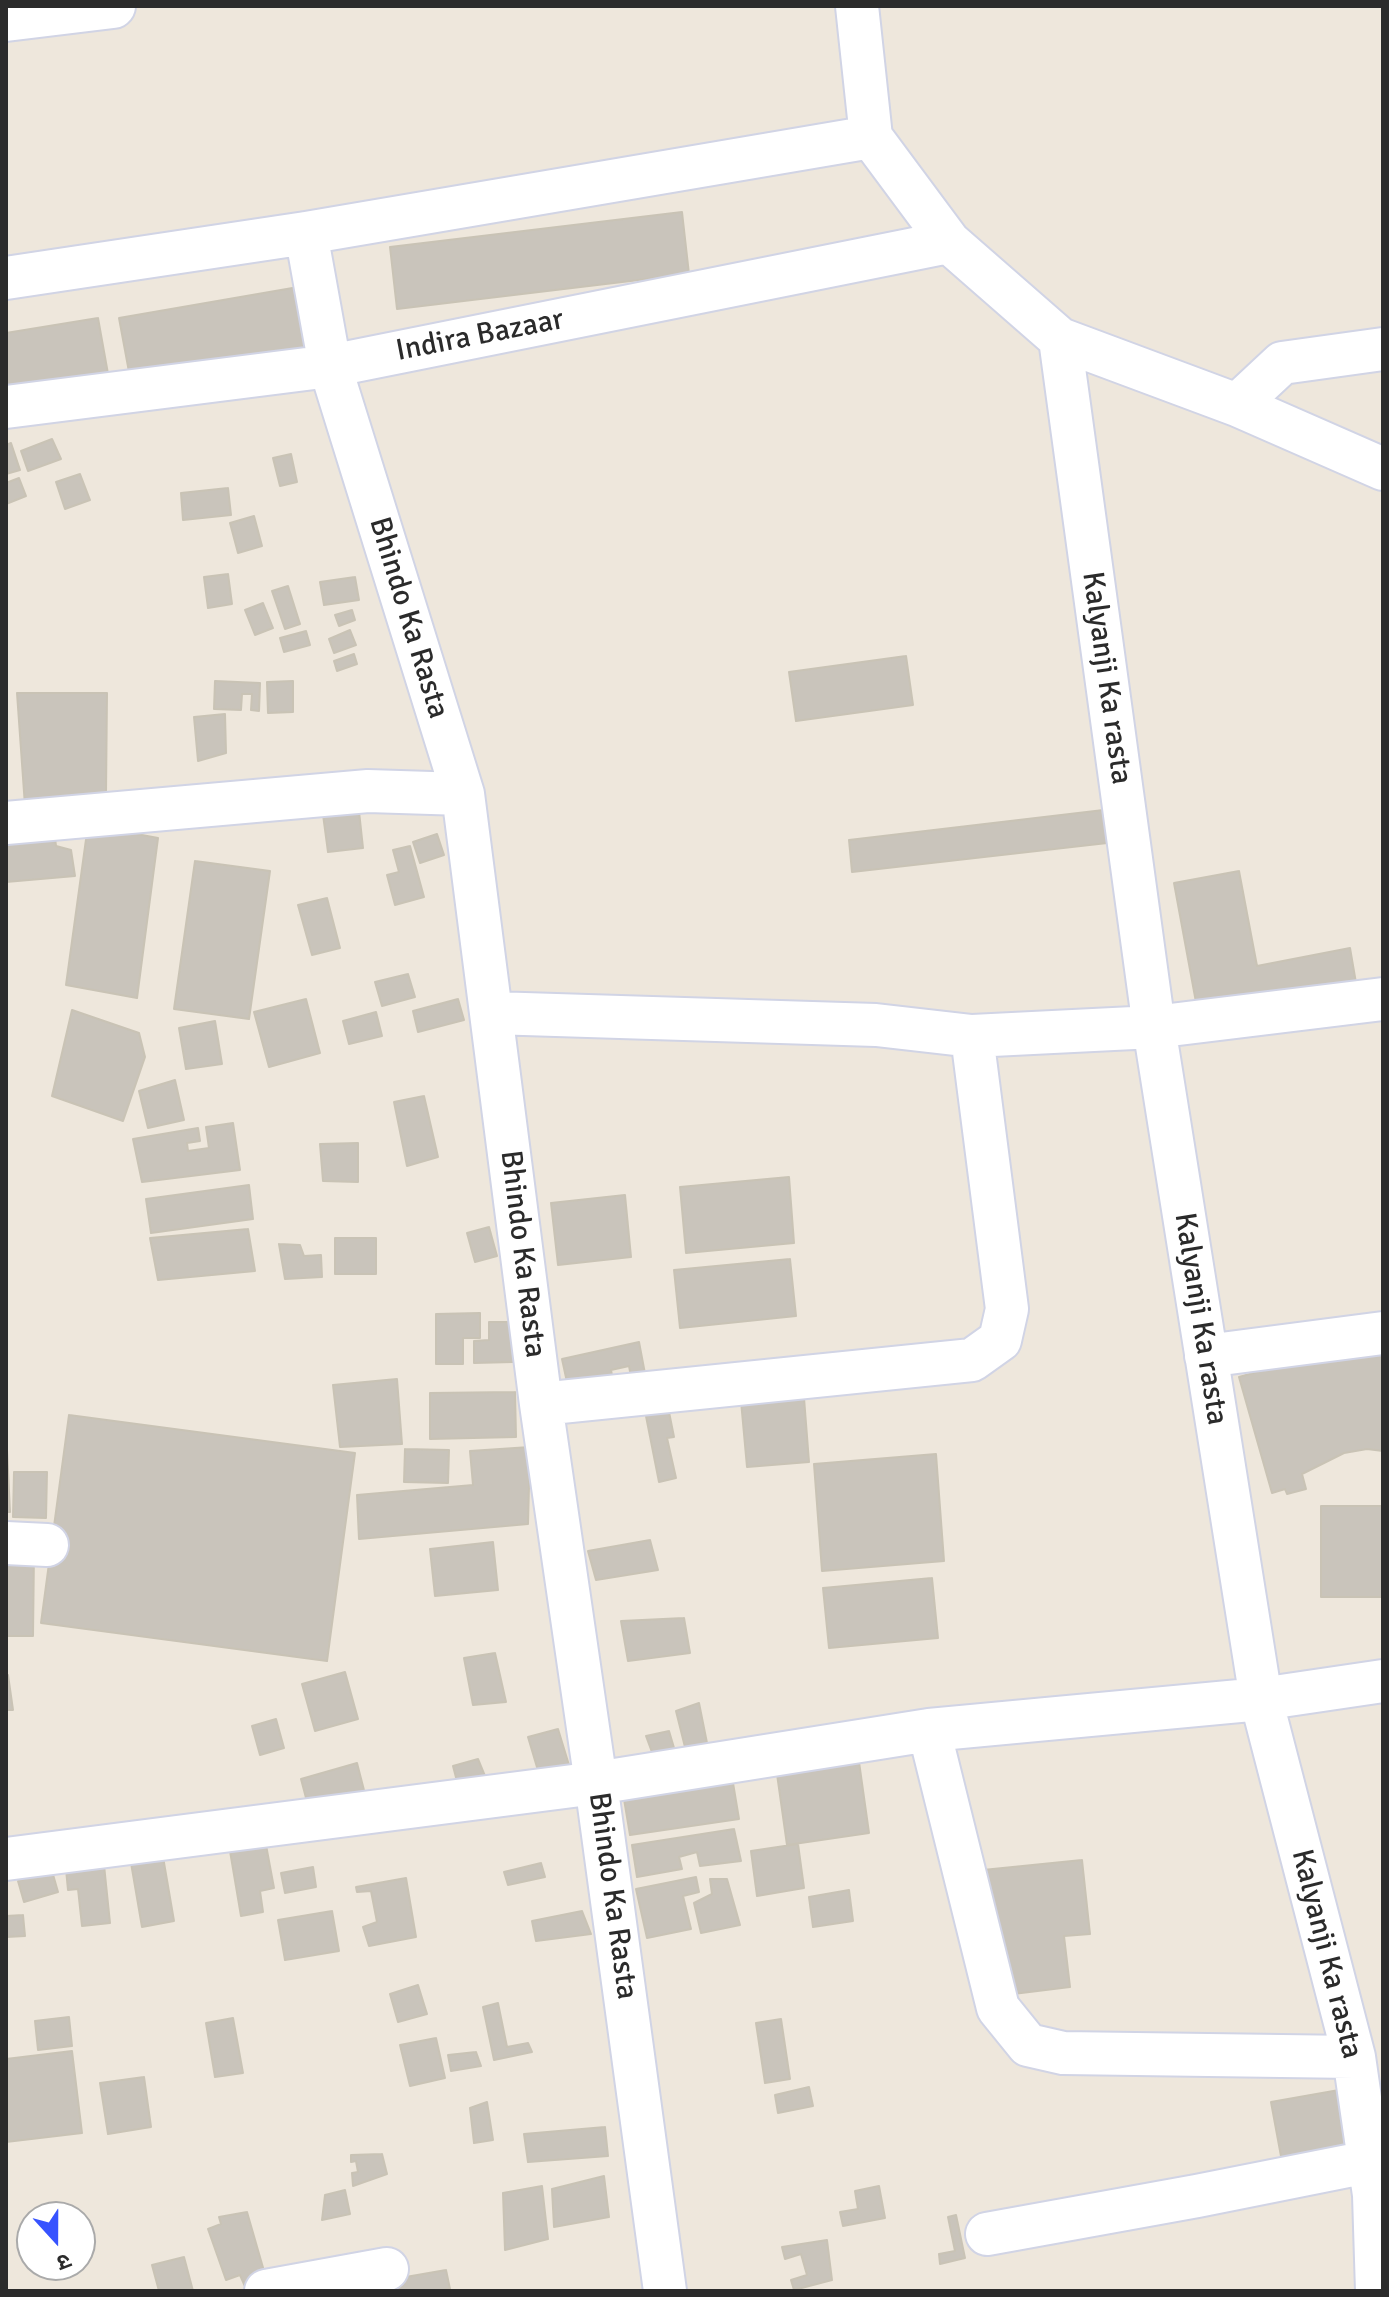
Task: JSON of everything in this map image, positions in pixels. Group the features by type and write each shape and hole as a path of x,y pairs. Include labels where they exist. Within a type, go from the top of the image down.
{"street":[{"path":"6,19 113,6"},
{"path":"857,6 871,137 949,242 1060,339 1237,405 1383,469"},
{"path":"6,278 306,233 871,137"},
{"name":"Bhindo Ka Rasta","path":"306,233 330,366 463,794 541,1404 665,2291"},
{"name":"Indira Bazaar","path":"6,407 330,366 949,242"},
{"name":"Kalyanji Ka rasta","path":"1060,339 1154,1027 1261,1699 1354,2057 1376,2160 1377,2291"},
{"path":"1237,405 1282,363 1383,349"},
{"path":"6,823 368,791 463,794"},
{"path":"492,1013 819,1022 972,1036 1154,1027 1383,999"},
{"path":"541,1404 972,1360 1000,1340 1007,1309 972,1036"},
{"path":"1206,1356 1383,1333"},
{"path":"6,1543 47,1545"},
{"path":"6,1859 596,1783 929,1730 1261,1699 1383,1681"},
{"path":"929,1730 998,2008 1028,2045 1063,2053 1354,2057"},
{"path":"987,2234 1376,2160"},
{"path":"266,2291 387,2269"}],"building":[{"path":"682,212 689,274 397,309 390,247"},
{"path":"304,286 316,355 132,388 119,318"},
{"path":"98,318 110,385 6,399 6,333"},
{"path":"52,439 61,459 28,471 21,451"},
{"path":"11,443 20,470 6,474 6,445"},
{"path":"291,454 297,482 280,486 273,458"},
{"path":"80,474 90,500 65,509 56,482"},
{"path":"19,478 26,496 6,504 6,483"},
{"path":"228,488 231,515 183,520 181,493"},
{"path":"254,516 262,546 238,553 230,523"},
{"path":"228,574 232,604 208,608 204,577"},
{"path":"355,577 359,600 324,605 320,582"},
{"path":"288,586 300,624 285,629 272,591"},
{"path":"263,603 273,628 255,635 245,610"},
{"path":"352,610 355,620 339,626 335,615"},
{"path":"350,630 356,645 334,653 329,639"},
{"path":"306,631 310,645 284,652 280,638"},
{"path":"354,654 357,664 337,671 334,661"},
{"path":"906,656 913,705 796,721 789,672"},
{"path":"215,681 260,683 259,711 251,710 252,694 242,694 241,710 214,709"},
{"path":"293,681 293,712 268,713 267,682"},
{"path":"17,693 107,693 106,793 25,806"},
{"path":"225,714 226,753 198,761 194,717"},
{"path":"358,802 363,848 328,852 322,807"},
{"path":"1112,809 1116,842 852,872 849,840"},
{"path":"53,823 56,846 71,850 75,876 6,882 6,830"},
{"path":"88,825 158,838 137,998 66,985"},
{"path":"437,834 444,855 420,863 413,842"},
{"path":"410,846 424,897 395,905 387,875 399,872 393,850"},
{"path":"195,861 270,871 249,1019 174,1009"},
{"path":"1239,871 1257,966 1350,948 1356,983 1198,1013 1174,883"},
{"path":"327,898 340,948 312,955 298,905"},
{"path":"408,974 415,997 382,1006 375,982"},
{"path":"306,999 320,1053 269,1067 254,1012"},
{"path":"458,999 464,1020 418,1032 413,1011"},
{"path":"72,1010 139,1033 145,1057 123,1121 52,1096"},
{"path":"376,1012 382,1036 349,1044 343,1021"},
{"path":"215,1021 222,1064 186,1069 179,1028"},
{"path":"175,1080 184,1120 148,1128 139,1091"},
{"path":"424,1096 438,1157 407,1166 394,1102"},
{"path":"233,1123 240,1170 142,1182 133,1139 198,1128 200,1141 187,1143 188,1151 209,1148 206,1127"},
{"path":"358,1143 358,1182 323,1181 320,1144"},
{"path":"789,1177 794,1243 686,1253 680,1187"},
{"path":"249,1185 253,1219 151,1233 146,1199"},
{"path":"625,1195 631,1257 558,1265 551,1203"},
{"path":"489,1227 497,1256 475,1262 467,1233"},
{"path":"248,1229 255,1271 158,1280 150,1238"},
{"path":"335,1238 376,1238 376,1274 335,1274"},
{"path":"279,1244 300,1245 304,1256 321,1255 322,1277 285,1279"},
{"path":"790,1259 796,1316 680,1328 674,1270"},
{"path":"480,1313 480,1338 463,1338 463,1364 436,1364 436,1314"},
{"path":"489,1322 513,1322 513,1362 474,1363 474,1341 489,1340"},
{"path":"1378,1338 1383,1353 1383,1451 1367,1449 1344,1453 1302,1474 1306,1489 1287,1494 1285,1489 1272,1493 1239,1377"},
{"path":"639,1342 646,1379 632,1382 629,1366 611,1370 614,1386 570,1396 562,1359"},
{"path":"397,1379 402,1444 340,1447 333,1385"},
{"path":"803,1385 809,1462 747,1467 740,1390"},
{"path":"515,1392 516,1437 430,1439 430,1393"},
{"path":"667,1402 674,1437 667,1438 676,1478 659,1482 644,1406"},
{"path":"69,1415 355,1453 327,1661 41,1623"},
{"path":"6,1429 10,1512 6,1512"},
{"path":"530,1447 528,1524 359,1539 357,1495 473,1485 470,1451"},
{"path":"405,1449 449,1450 448,1483 404,1482"},
{"path":"936,1454 944,1561 822,1571 814,1464"},
{"path":"14,1472 47,1472 46,1518 13,1517"},
{"path":"1321,1506 1383,1506 1383,1597 1321,1597"},
{"path":"650,1540 658,1570 596,1580 588,1551"},
{"path":"493,1542 498,1590 435,1596 430,1549"},
{"path":"6,1552 34,1552 33,1636 6,1636"},
{"path":"932,1578 938,1638 829,1648 823,1588"},
{"path":"684,1618 690,1653 628,1661 621,1621"},
{"path":"495,1653 506,1702 473,1705 464,1658"},
{"path":"345,1672 358,1719 315,1731 302,1684"},
{"path":"8,1675 13,1710 6,1710"},
{"path":"699,1703 709,1753 688,1759 676,1711"},
{"path":"276,1719 284,1748 260,1755 252,1726"},
{"path":"558,1729 572,1775 542,1784 528,1737"},
{"path":"669,1731 677,1758 656,1763 646,1736"},
{"path":"478,1759 487,1781 459,1789 453,1766"},
{"path":"859,1762 869,1833 787,1845 777,1774"},
{"path":"357,1763 366,1798 310,1813 301,1779"},
{"path":"731,1771 739,1819 630,1835 622,1787"},
{"path":"734,1829 741,1861 700,1866 697,1852 679,1857 682,1869 637,1877 632,1845"},
{"path":"798,1844 804,1888 757,1896 751,1851"},
{"path":"266,1845 274,1888 260,1891 263,1912 241,1916 230,1851"},
{"path":"162,1851 174,1921 142,1927 130,1857"},
{"path":"103,1855 110,1923 82,1926 78,1889 68,1890 65,1859"},
{"path":"1082,1860 1090,1934 1064,1936 1070,1987 997,1996 983,1870"},
{"path":"541,1863 545,1877 508,1885 504,1872"},
{"path":"313,1867 316,1887 285,1893 281,1873"},
{"path":"52,1871 58,1892 24,1902 18,1881"},
{"path":"696,1877 699,1892 683,1896 691,1929 647,1938 636,1889"},
{"path":"406,1878 416,1937 369,1946 363,1927 377,1922 371,1891 357,1892 356,1887"},
{"path":"710,1879 727,1879 740,1925 701,1933 694,1903 712,1894"},
{"path":"849,1890 853,1921 813,1927 809,1897"},
{"path":"332,1911 339,1951 285,1960 278,1920"},
{"path":"582,1911 591,1934 536,1941 532,1921"},
{"path":"23,1915 25,1936 6,1937 6,1916"},
{"path":"418,1985 427,2014 398,2022 390,1994"},
{"path":"498,2003 507,2047 528,2043 532,2052 494,2060 483,2007"},
{"path":"69,2017 72,2046 38,2050 35,2021"},
{"path":"233,2018 243,2073 215,2077 206,2023"},
{"path":"781,2019 790,2079 765,2083 756,2023"},
{"path":"436,2038 445,2078 410,2086 400,2045"},
{"path":"72,2051 82,2133 6,2142 6,2059"},
{"path":"476,2052 481,2066 451,2071 448,2055"},
{"path":"144,2077 151,2127 108,2134 100,2083"},
{"path":"809,2087 813,2106 778,2113 775,2095"},
{"path":"1339,2090 1351,2155 1283,2167 1271,2102"},
{"path":"487,2102 493,2140 474,2143 470,2108"},
{"path":"605,2127 608,2156 528,2162 524,2134"},
{"path":"382,2154 387,2174 353,2186 352,2173 358,2172 356,2161 351,2162 351,2155"},
{"path":"604,2176 609,2217 554,2227 552,2189"},
{"path":"542,2186 548,2239 505,2250 503,2193"},
{"path":"879,2186 885,2218 843,2226 840,2212 858,2209 855,2191"},
{"path":"345,2190 350,2214 322,2220 325,2195"},
{"path":"247,2212 268,2285 247,2291 240,2275 226,2280 208,2229 221,2224 219,2217"},
{"path":"956,2215 965,2258 940,2264 939,2254 955,2251 948,2217"},
{"path":"827,2240 832,2280 794,2290 791,2280 807,2275 801,2254 785,2259 782,2247"},
{"path":"184,2257 193,2291 159,2291 152,2265"},
{"path":"446,2270 450,2289 380,2291 377,2282"}]}
